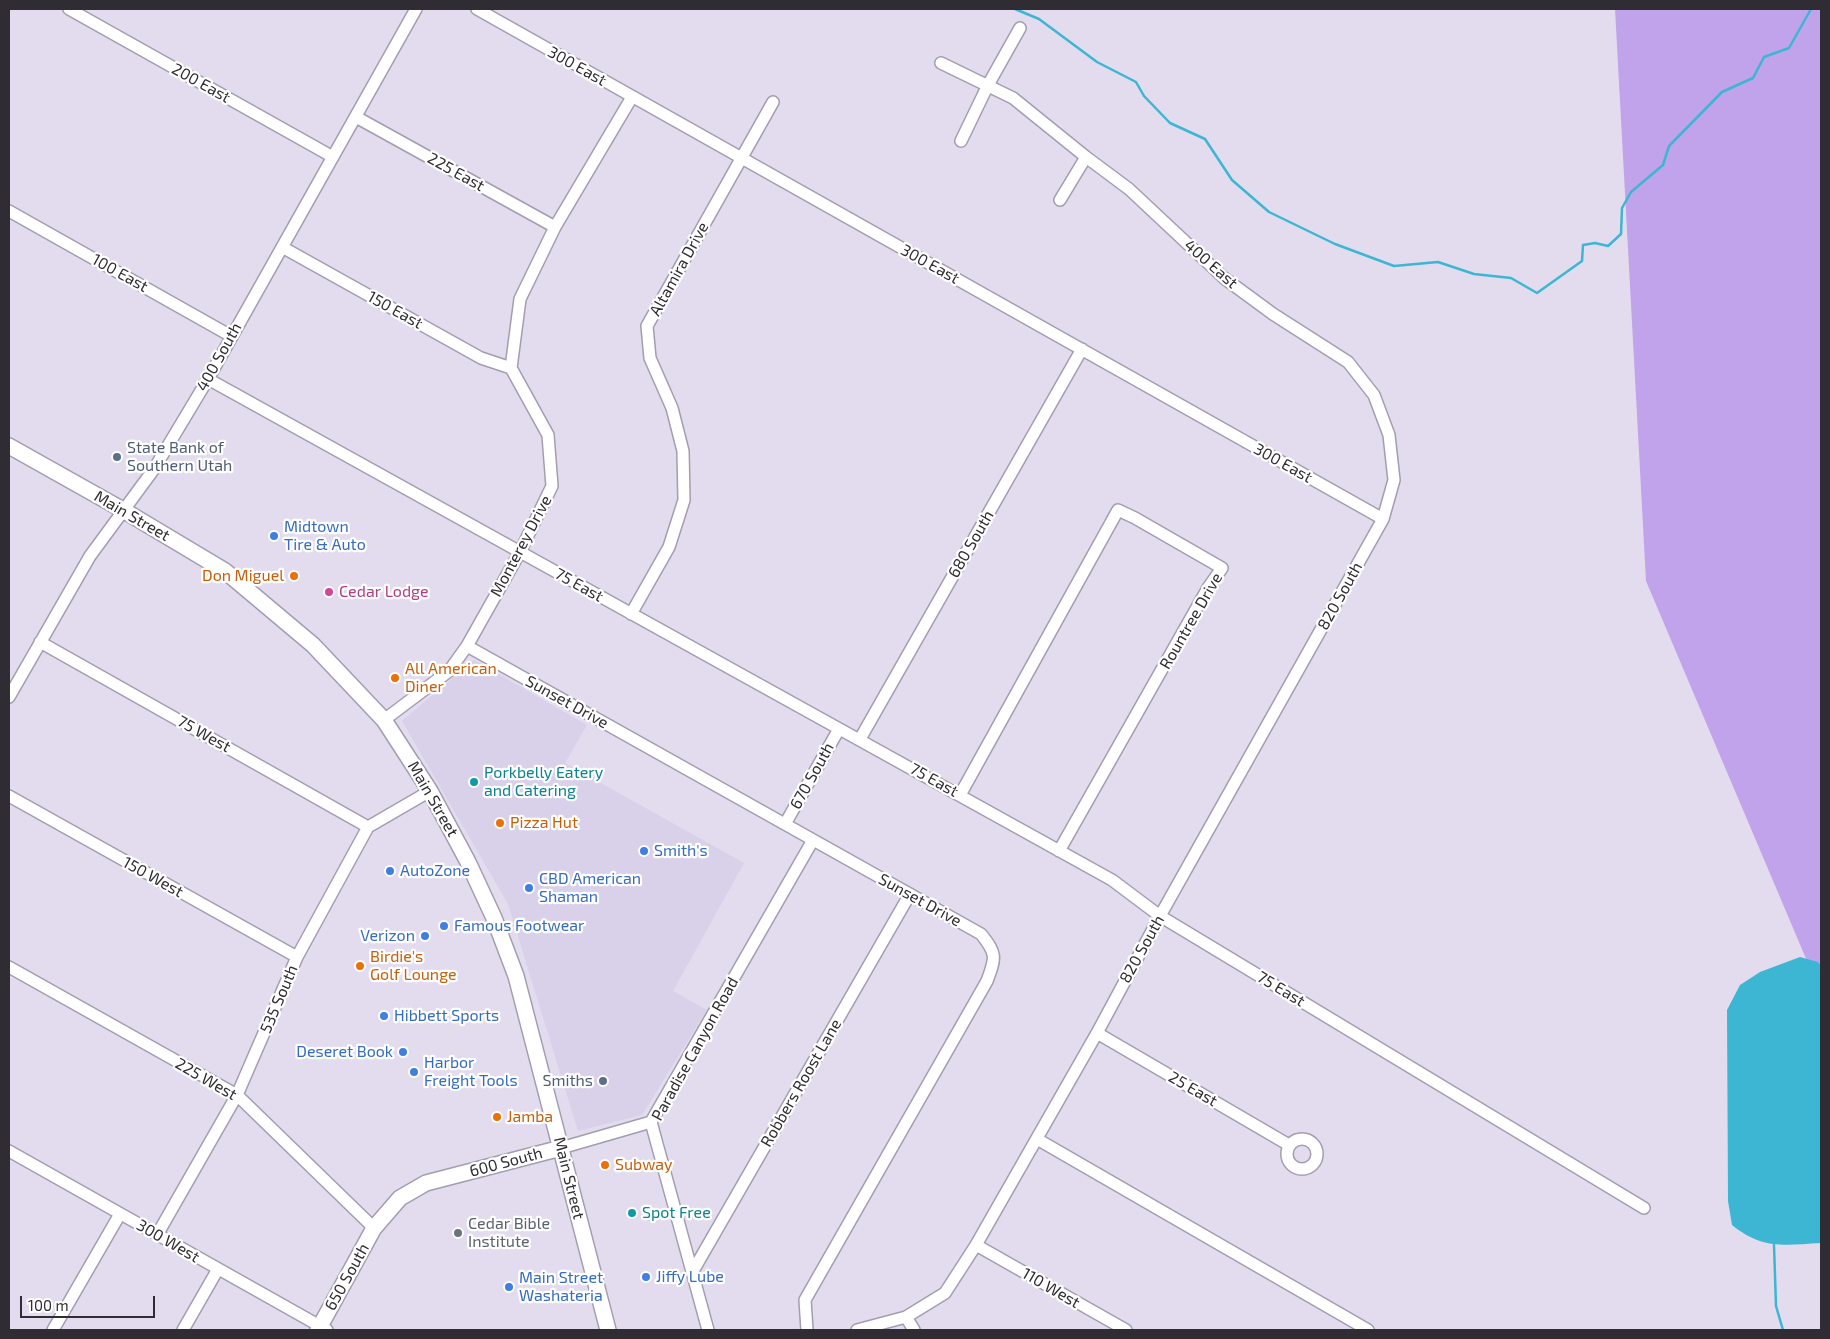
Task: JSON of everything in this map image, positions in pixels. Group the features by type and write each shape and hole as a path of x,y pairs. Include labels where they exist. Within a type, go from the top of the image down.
{"main road":[{"name":"Main Street","path":"9,446 123,510 225,571 314,645 384,720 430,792 468,862 494,918 516,976 608,1330"},
{"name":"600 South","path":"374,1228 400,1198 426,1184 561,1148"},
{"name":"650 South","path":"322,1329 374,1228"}],"street":[{"name":"200 East","path":"69,9 332,157"},
{"name":"400 South","path":"9,697 13,681 40,642 90,556 154,469 208,379 416,9"},
{"name":"300 East","path":"476,9 1383,519"},
{"path":"961,141 988,85 1020,28"},
{"name":"400 East","path":"941,63 1013,98 1129,189 1224,278 1273,314 1348,362 1374,395 1389,435 1394,480 1383,519"},
{"path":"511,368 520,299 555,227 632,96"},
{"name":"Altamira Drive","path":"631,614 669,547 684,500 683,451 672,408 650,358 647,326 773,102"},
{"name":"225 East","path":"356,117 555,227"},
{"path":"1060,200 1086,157"},
{"name":"100 East","path":"9,211 231,336"},
{"name":"150 East","path":"282,247 481,358 511,368"},
{"name":"680 South","path":"860,740 1082,349"},
{"name":"Monterey Drive","path":"384,720 448,671 467,646 520,552 552,486 548,435 511,368"},
{"name":"75 East","path":"208,379 839,729 960,794 1112,880 1160,916 1644,1208"},
{"name":"Rountree Drive","path":"960,794 1118,510 1193,550 1222,568 1208,588 1059,851"},
{"name":"820 South","path":"858,1330 906,1317 945,1293 976,1245 1097,1033 1160,916 1383,519"},
{"name":"75 West","path":"40,642 368,827"},
{"name":"Sunset Drive","path":"467,646 981,934 992,948 994,962 987,981 805,1300 807,1330"},
{"name":"670 South","path":"785,824 839,729"},
{"path":"368,827 430,792"},
{"name":"150 West","path":"9,796 296,957"},
{"name":"535 South","path":"157,1235 237,1095 296,957 368,827"},
{"name":"Paradise Canyon Road","path":"708,1330 651,1122 813,840"},
{"name":"Robbers Roost Lane","path":"692,1271 910,894"},
{"name":"225 West","path":"9,967 237,1095 374,1228"},
{"name":"25 East","path":"1097,1033 1289,1145"},
{"name":"600 South","path":"561,1148 651,1122"},
{"path":"1037,1139 1368,1330"},
{"name":"300 West","path":"9,1151 322,1329"},
{"path":"53,1330 120,1214"},
{"name":"110 West","path":"976,1245 1126,1330"},
{"path":"183,1330 218,1269"},
{"path":"906,1317 914,1330"}],"shaded area":[{"path":"1615,9 1821,9 1821,994 1646,581"},
{"path":"474,660 587,725 565,763 744,863 673,991 707,1010 642,1115 578,1131 508,904 402,721"}],"water":[{"path":"1800,957 1818,962 1821,966 1821,1243 1785,1245 1754,1239 1732,1225 1728,1201 1727,1010 1740,985 1760,972"}],"waterway":[{"path":"1015,9 1039,19 1097,62 1136,82 1144,96 1170,123 1205,139 1232,180 1269,212 1335,244 1394,266 1438,262 1474,274 1511,278 1537,293 1582,261 1583,245 1595,243 1608,246 1621,234 1622,208 1631,192 1663,165 1669,146 1722,92 1753,78 1764,57 1789,48 1811,9"},
{"path":"1774,1245 1776,1306 1783,1330"}],"place":[{"name":"State Bank of Southern Utah","path":"117,457"},
{"name":"Midtown Tire & Auto","path":"274,536"},
{"name":"Don Miguel","path":"294,576"},
{"name":"Cedar Lodge","path":"329,592"},
{"name":"All American Diner","path":"395,678"},
{"name":"Porkbelly Eatery and Catering","path":"474,782"},
{"name":"Pizza Hut","path":"500,823"},
{"name":"Smith's","path":"644,851"},
{"name":"AutoZone","path":"390,871"},
{"name":"CBD American Shaman","path":"529,888"},
{"name":"Famous Footwear","path":"444,926"},
{"name":"Verizon","path":"425,936"},
{"name":"Birdie's Golf Lounge","path":"360,966"},
{"name":"Hibbett Sports","path":"384,1016"},
{"name":"Deseret Book","path":"403,1052"},
{"name":"Harbor Freight Tools","path":"414,1072"},
{"name":"Smiths","path":"603,1081"},
{"name":"Jamba","path":"497,1117"},
{"name":"Subway","path":"605,1165"},
{"name":"Spot Free","path":"632,1213"},
{"name":"Cedar Bible Institute","path":"458,1233"},
{"name":"Jiffy Lube","path":"646,1277"},
{"name":"Main Street Washateria","path":"509,1287"}]}
